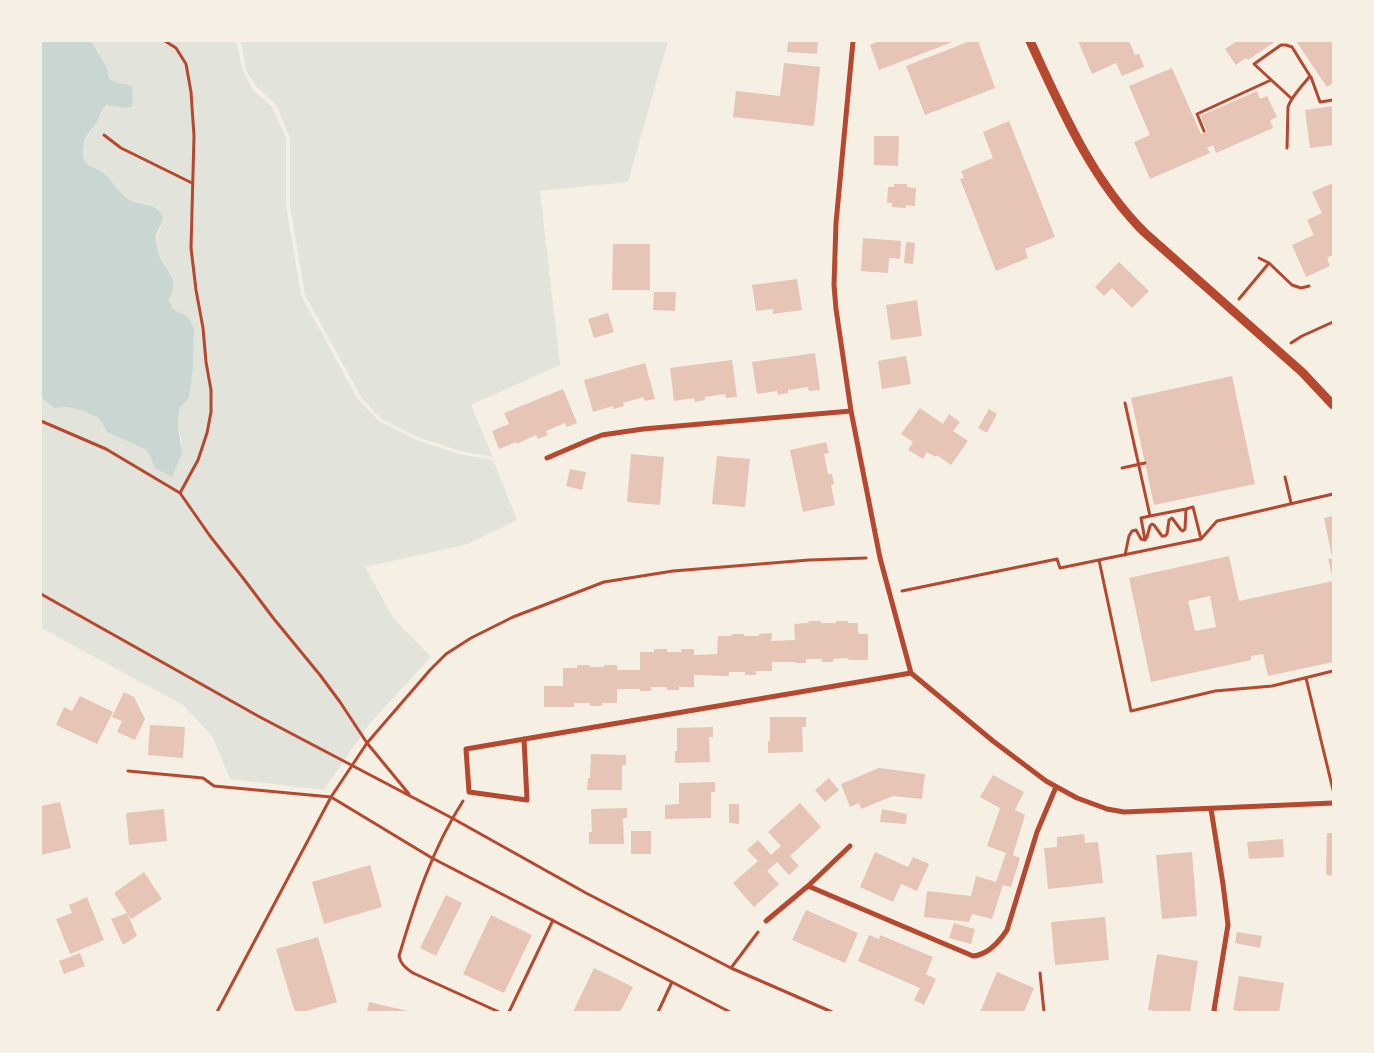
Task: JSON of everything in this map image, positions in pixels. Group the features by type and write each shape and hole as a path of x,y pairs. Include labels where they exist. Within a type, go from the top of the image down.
{"street":[{"path":"853,41 836,223 834,285 836,309 851,411 880,558 911,673 993,741 1046,781 1077,798 1107,809 1124,812 1333,803"},
{"path":"1030,41 1061,109 1088,158 1133,222 1302,372 1333,405"},
{"path":"547,458 589,440 629,430 851,411"},
{"path":"524,739 527,800 469,792 466,749 524,739 911,673"},
{"path":"808,886 973,956 981,954 998,943 1007,930 1037,832 1056,787"},
{"path":"1212,809 1228,925 1215,1012"},
{"path":"766,921 808,886 850,846"}],"path":[{"path":"165,41 176,48 186,64 191,92 194,136 191,248 211,390 211,412 198,460 180,493"},
{"path":"1292,99 1254,64 1281,45 1292,47 1310,76 1320,102 1333,100"},
{"path":"1287,148 1288,107 1310,76"},
{"path":"1204,131 1197,114 1271,80"},
{"path":"104,136 121,148 192,183"},
{"path":"1259,258 1269,263 1292,285 1301,288 1309,286"},
{"path":"1231,309 1269,263"},
{"path":"1279,351 1302,336 1333,322"},
{"path":"1125,402 1150,516"},
{"path":"41,421 106,449 180,493 274,620 340,702 367,743 411,796"},
{"path":"1122,468 1146,463"},
{"path":"1285,477 1291,504"},
{"path":"889,593 1057,559 1060,568 1201,539 1216,521 1333,494"},
{"path":"1145,540 1141,518 1193,507 1201,539"},
{"path":"1145,540 1148,538 1151,524 1154,525 1162,536 1166,536 1169,520 1172,518 1180,530 1184,531 1186,509"},
{"path":"1126,555 1129,536 1132,531 1137,531 1141,539 1145,540"},
{"path":"216,1012 331,797 367,743 446,654 471,638 513,617 604,582 673,571 809,560 880,558"},
{"path":"1099,560 1131,711 1215,691 1272,686 1333,671"},
{"path":"41,594 258,716 452,818 586,893 731,968 832,1012"},
{"path":"1306,678 1333,790"},
{"path":"128,771 203,778 214,786 331,797 432,858 730,1012"},
{"path":"469,792 452,818 432,858 409,921 399,956 403,966 413,972 499,1012"},
{"path":"509,1012 553,920"},
{"path":"731,968 766,921"},
{"path":"1040,973 1044,1012"},
{"path":"658,1012 672,982"}],"shaded area":[{"path":"41,41 91,41 107,68 109,78 132,87 133,102 131,107 106,105 86,137 83,154 86,163 105,174 128,199 154,207 162,215 163,218 156,236 156,244 159,255 173,281 169,300 172,308 188,317 194,329 193,369 189,398 179,409 178,427 182,453 172,477 155,468 147,450 107,432 99,418 68,407 54,408 41,397"},
{"path":"91,41 236,41 243,71 253,90 272,107 286,138 286,205 301,295 357,398 379,421 419,441 463,455 493,460 517,520 468,544 365,567 394,619 431,657 369,724 324,790 230,779 212,736 183,705 41,628 41,397 54,408 68,407 99,418 107,432 147,450 155,468 182,443 178,427 179,409 189,398 193,369 194,329 180,312 172,308 170,299 171,276 162,261 157,246 157,236 162,225 151,206 124,196 105,173 86,163 83,158 82,153 86,138 97,122 105,105 126,108 123,83 109,78 107,68"},
{"path":"241,41 668,41 628,182 540,191 560,365 471,405 493,457 464,452 417,437 380,418 361,397 305,295 290,206 290,138 276,105 257,87 246,70"}],"building":[{"path":"788,41 818,41 817,54 787,52"},
{"path":"879,41 955,41 879,70 870,45"},
{"path":"970,41 978,41 995,88 925,115 906,66"},
{"path":"1078,41 1129,41 1135,55 1139,54 1144,67 1122,76 1116,63 1092,74"},
{"path":"1237,41 1276,41 1248,60 1246,58 1236,65 1225,49"},
{"path":"1296,41 1333,41 1333,83 1327,87"},
{"path":"784,63 820,67 814,126 733,117 736,91 780,96"},
{"path":"1172,68 1201,134 1207,131 1200,116 1257,91 1260,99 1267,96 1277,117 1270,120 1273,128 1216,153 1213,145 1207,148 1210,153 1150,179 1134,142 1150,135 1129,86"},
{"path":"1333,106 1333,145 1310,148 1305,110"},
{"path":"1009,121 1055,237 1025,249 1028,258 996,271 960,179 964,178 961,171 993,158 983,132"},
{"path":"874,136 899,136 898,166 874,165"},
{"path":"1333,183 1333,255 1327,258 1330,266 1306,277 1292,245 1314,235 1307,220 1322,213 1312,192"},
{"path":"894,184 907,184 907,187 916,188 915,206 906,205 906,208 892,207 892,203 887,203 888,187 894,187"},
{"path":"863,238 901,241 900,259 889,258 888,273 861,271"},
{"path":"906,242 915,243 913,264 904,263"},
{"path":"613,244 650,244 650,290 612,290"},
{"path":"1119,262 1149,291 1132,308 1112,288 1104,296 1095,287"},
{"path":"797,279 802,310 773,314 773,309 756,311 752,285"},
{"path":"654,292 676,292 675,311 653,310"},
{"path":"917,300 922,336 891,340 886,305"},
{"path":"608,313 614,332 594,338 588,319"},
{"path":"815,353 820,390 809,391 808,387 788,390 788,393 778,395 777,391 757,394 752,362"},
{"path":"906,356 911,384 882,389 878,361"},
{"path":"732,360 737,397 726,398 725,394 705,397 705,400 695,402 694,398 674,401 670,368"},
{"path":"645,363 655,399 645,401 643,397 623,403 624,406 614,409 613,406 593,412 584,380"},
{"path":"1232,376 1255,484 1154,505 1131,398"},
{"path":"563,389 577,423 567,427 565,423 546,431 548,435 538,439 536,435 517,444 516,442 499,449 492,431 509,424 504,413"},
{"path":"920,408 943,424 949,414 960,422 953,431 968,441 951,465 937,455 936,457 927,452 923,459 908,450 913,442 901,434"},
{"path":"989,409 997,414 987,433 978,428"},
{"path":"826,442 829,453 824,454 828,474 832,474 834,484 831,485 835,505 803,512 790,450"},
{"path":"631,454 664,457 660,505 627,502"},
{"path":"717,456 750,459 745,507 712,504"},
{"path":"570,469 586,472 582,490 566,486"},
{"path":"1333,516 1333,557 1332,557 1324,518"},
{"path":"1229,556 1239,601 1333,581 1333,662 1268,676 1263,654 1251,656 1251,660 1151,682 1129,578","holes":["1210,596 1216,627 1195,631 1188,601"]},
{"path":"1333,558 1333,575 1332,575 1328,559"},
{"path":"809,621 836,623 836,621 848,621 848,623 858,623 858,634 868,634 868,660 849,660 848,658 833,659 833,662 822,662 822,659 806,659 806,663 772,662 772,671 756,671 756,675 745,675 745,672 729,672 729,676 694,675 694,687 679,687 679,690 667,690 667,687 651,687 651,691 617,689 617,703 602,703 602,706 590,706 590,703 574,703 574,707 544,707 544,686 563,686 563,668 577,668 577,665 604,667 604,665 617,665 617,670 640,670 640,652 654,652 654,649 667,649 667,652 681,652 681,649 694,649 694,655 717,654 718,636 732,636 731,634 759,636 759,634 772,633 771,641 795,640 794,624 808,623"},
{"path":"124,692 134,697 145,719 135,740 117,732 122,721 112,717"},
{"path":"80,696 113,712 97,744 56,725 64,707 72,711"},
{"path":"770,717 806,717 806,727 802,727 803,752 768,753"},
{"path":"150,725 185,727 183,758 148,755"},
{"path":"713,727 713,737 709,737 710,762 675,763 677,728"},
{"path":"591,754 626,755 626,765 622,765 622,790 587,790 588,778 590,778"},
{"path":"879,768 925,774 922,799 893,796 861,809 859,803 850,807 841,784"},
{"path":"993,775 1024,792 1015,810 1025,815 1013,855 1020,858 1011,887 1003,885 992,919 972,914 969,922 924,917 927,891 971,896 976,876 996,882 1006,853 987,846 1000,808 980,797"},
{"path":"829,778 839,790 825,802 815,790"},
{"path":"715,782 715,792 711,792 711,818 665,819 665,805 679,804 679,783"},
{"path":"60,802 71,848 41,855 41,806"},
{"path":"800,803 821,827 790,856 799,866 789,875 777,862 767,871 779,884 754,907 733,883 758,861 747,850 758,840 771,855 781,846 768,832"},
{"path":"729,804 739,804 739,824 729,823"},
{"path":"627,808 627,818 623,818 624,844 589,844 589,832 592,832 591,809"},
{"path":"164,809 167,841 129,845 126,813"},
{"path":"882,809 907,814 906,824 880,822"},
{"path":"631,831 651,831 651,854 631,854"},
{"path":"1327,833 1333,833 1333,876 1326,875"},
{"path":"1084,834 1085,843 1098,842 1103,883 1048,889 1044,848 1057,847 1057,837"},
{"path":"1283,839 1284,857 1249,859 1247,842"},
{"path":"875,852 908,867 913,857 929,864 917,891 901,884 893,902 860,887"},
{"path":"1192,852 1197,916 1162,919 1156,855"},
{"path":"370,865 382,907 324,924 312,882"},
{"path":"144,872 162,899 131,919 114,893"},
{"path":"446,895 462,903 436,956 420,948"},
{"path":"87,897 104,940 70,954 56,919 72,913 69,905"},
{"path":"806,910 858,933 845,963 792,940"},
{"path":"127,913 137,936 123,945 111,919"},
{"path":"491,915 532,935 504,993 463,974"},
{"path":"1105,917 1109,960 1055,965 1051,922"},
{"path":"954,923 975,929 971,944 949,938"},
{"path":"1237,932 1262,936 1260,948 1235,943"},
{"path":"869,935 879,939 880,935 933,957 926,974 936,979 924,1005 914,1000 920,988 858,961"},
{"path":"318,937 337,1002 303,1012 295,1012 276,949"},
{"path":"80,953 85,966 64,974 59,961"},
{"path":"1157,954 1198,961 1190,1012 1148,1010"},
{"path":"594,968 633,987 620,1012 573,1012"},
{"path":"997,972 1034,988 1024,1012 980,1012"},
{"path":"1239,976 1284,983 1279,1012 1241,1012 1233,1010"},
{"path":"369,1002 408,1011 408,1012 367,1012"}]}
